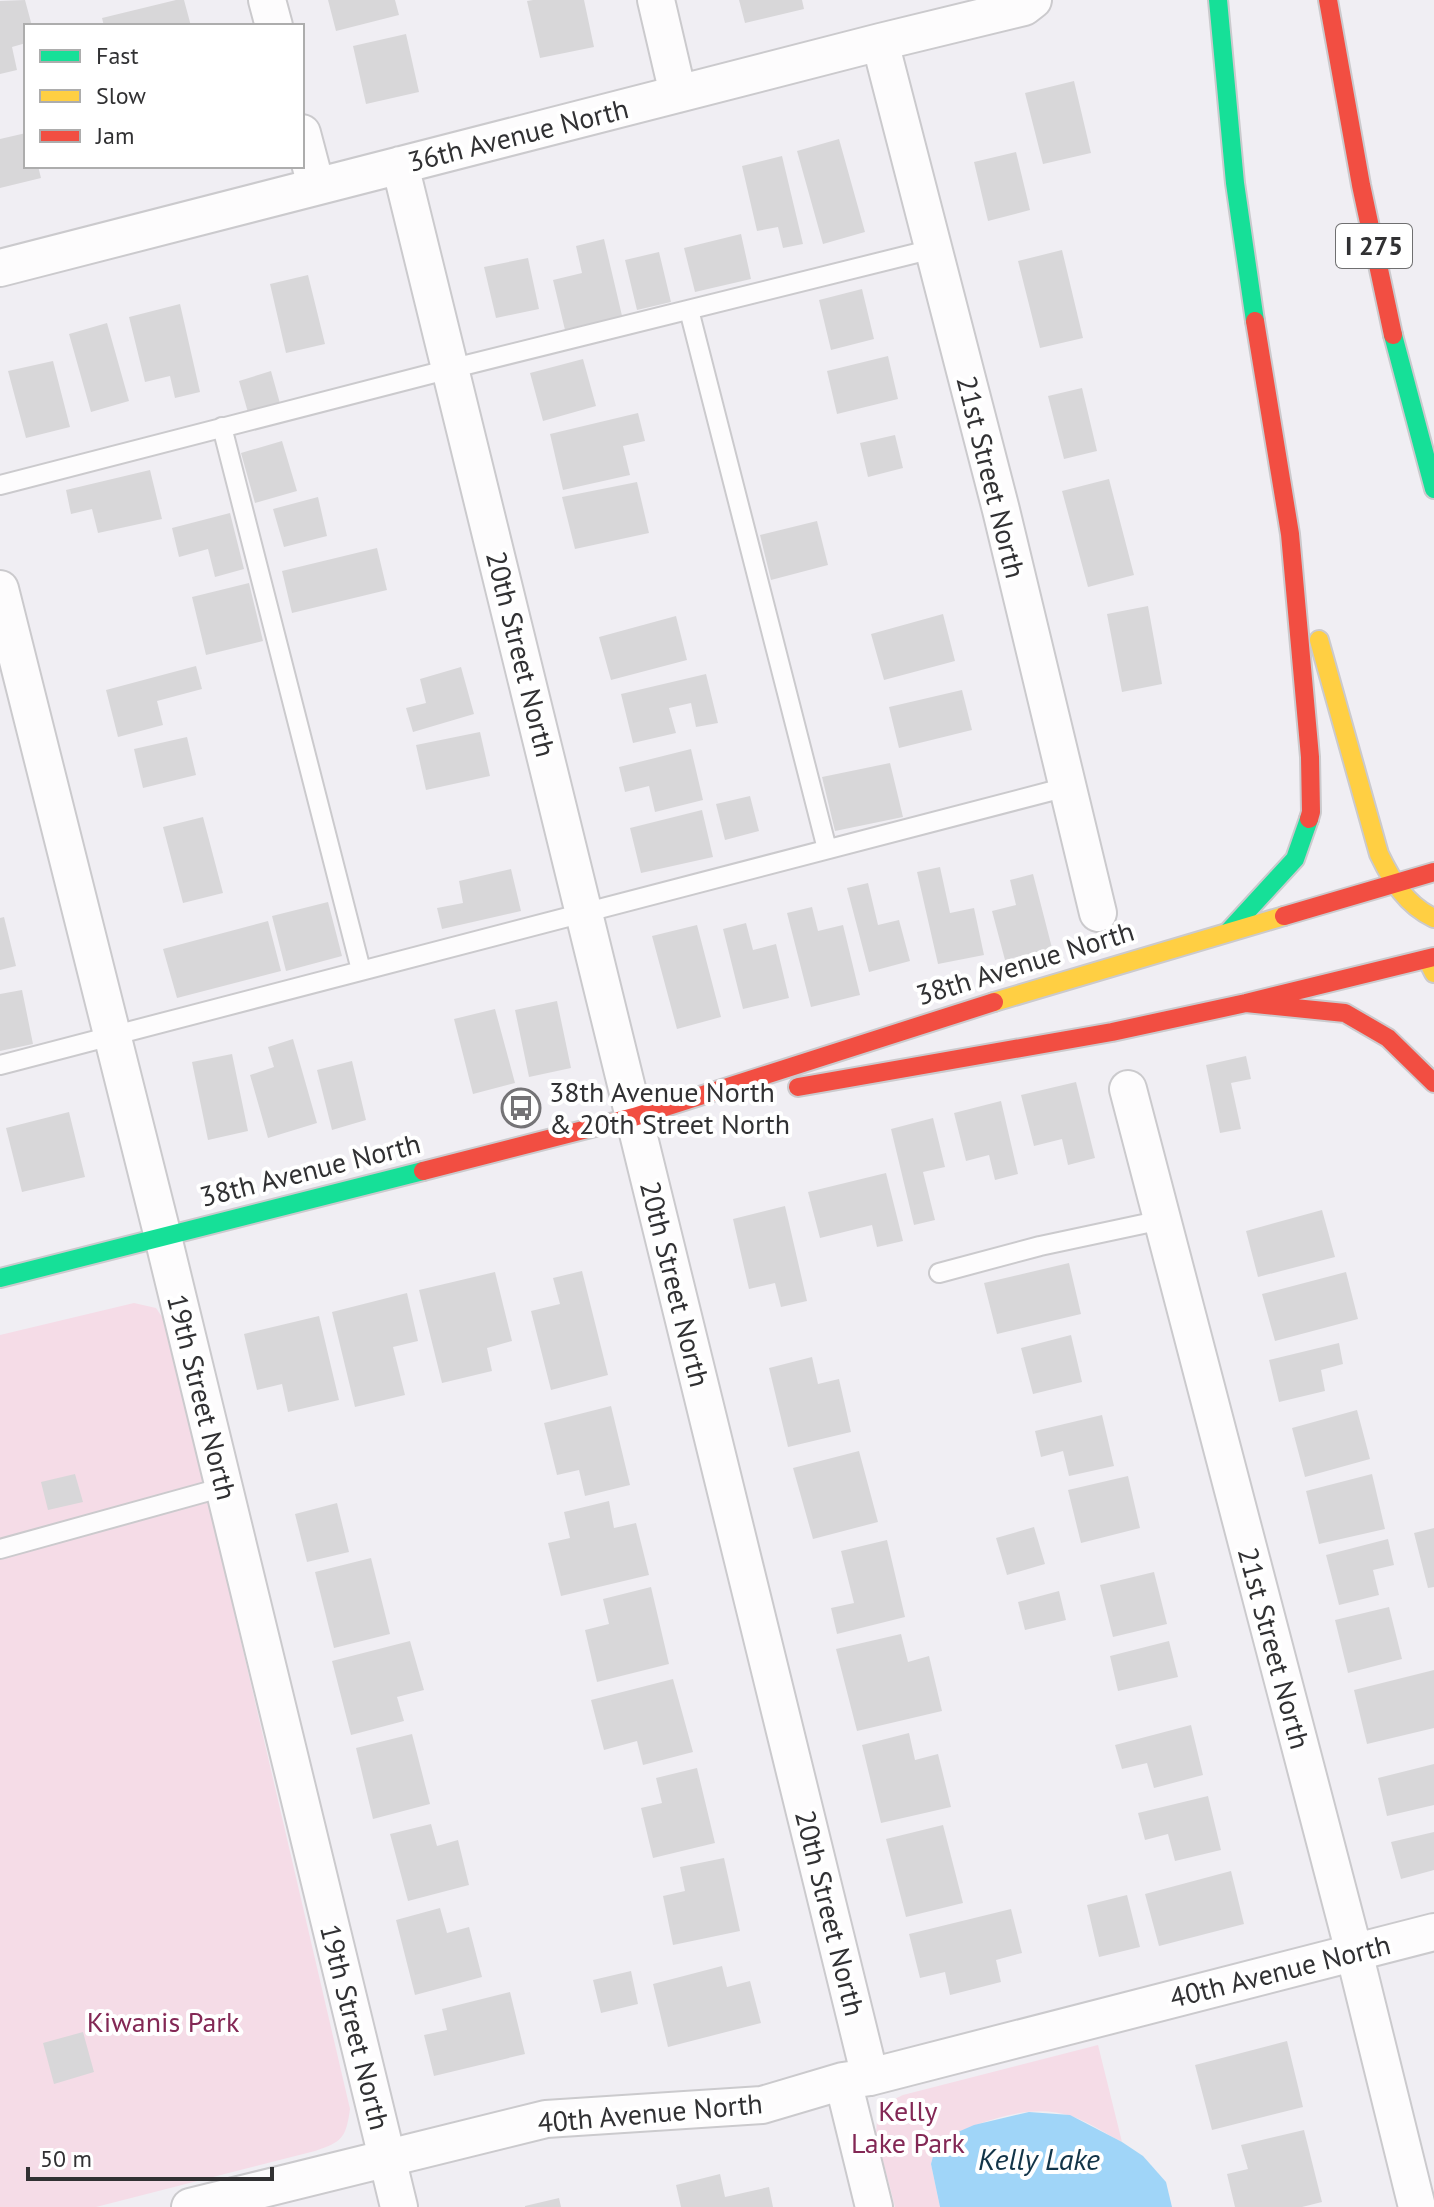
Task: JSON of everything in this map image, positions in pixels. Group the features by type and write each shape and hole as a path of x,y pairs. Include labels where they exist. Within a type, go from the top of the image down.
{"main road":[{"path":"1218,0 1235,183 1266,400 1290,534 1310,757 1311,812 1295,859 1271,889 1228,932"},
{"name":"I 275","path":"1328,0 1365,205 1420,442 1434,489"},
{"path":"1290,534 1379,854 1392,883 1423,914 1434,918"},
{"name":"38th Avenue North","path":"0,1278 634,1117 945,1016 1434,872"},
{"name":"38th Avenue North","path":"634,1117 1112,1032 1432,959"},
{"path":"1246,1003 1345,1013 1388,1038 1434,1083"}],"street":[{"path":"267,0 273,24"},
{"path":"656,0 678,94"},
{"name":"36th Avenue North","path":"0,268 1024,7 1033,0"},
{"name":"21st Street North","path":"880,42 1001,510 1098,913"},
{"path":"304,141 316,186"},
{"name":"20th Street North","path":"400,165 634,1117 856,2079 874,2207"},
{"name":"19th Street North","path":"0,589 163,1237 399,2207"},
{"name":"21st Street North","path":"1128,1089 1354,1952 1417,2207"},
{"name":"40th Avenue North","path":"190,2207 546,2119 762,2105 1434,1932"}],"lane":[{"path":"0,485 933,249"},
{"path":"689,310 827,849"},
{"path":"222,427 361,970"},
{"path":"0,1065 1067,787"},
{"path":"939,1273 1040,1246 1162,1220"},
{"path":"0,1549 224,1487"}],"green space":[{"name":"Kiwanis Park","path":"134,1303 156,1308 167,1324 350,2109 347,2127 341,2138 315,2151 96,2207 0,2207 0,1335"},
{"name":"Kelly Lake Park","path":"1098,2045 1122,2142 1078,2119 1054,2112 1002,2116 937,2141 931,2164 940,2207 895,2207 876,2134 878,2107 903,2095"}],"water":[{"name":"Kelly Lake","path":"1029,2112 1070,2115 1122,2142 1143,2156 1166,2182 1172,2207 940,2207 931,2164 937,2141 974,2125"}],"building":[{"path":"25,0 31,24 24,24 24,44 12,47 17,70 0,74 0,1"},
{"path":"184,0 190,24 104,24 102,18"},
{"path":"328,0 395,0 399,15 336,31"},
{"path":"584,0 594,47 540,58 527,1"},
{"path":"739,0 802,0 804,9 745,23"},
{"path":"406,34 419,92 366,104 353,46"},
{"path":"1074,81 1091,153 1043,164 1025,93"},
{"path":"24,133 24,168 38,168 41,178 0,188 0,139"},
{"path":"839,139 865,232 823,244 797,151"},
{"path":"1016,152 1030,210 988,221 974,162"},
{"path":"782,156 803,244 783,248 778,227 757,231 742,166"},
{"path":"741,234 751,279 695,292 684,248"},
{"path":"604,239 623,320 566,334 553,280 582,273 576,246"},
{"path":"1062,250 1083,338 1040,348 1018,261"},
{"path":"659,252 671,302 637,310 625,260"},
{"path":"528,258 539,309 496,318 484,267"},
{"path":"308,275 325,344 286,353 270,284"},
{"path":"862,289 874,339 831,350 819,300"},
{"path":"180,304 200,392 175,398 170,376 145,382 129,317"},
{"path":"107,323 129,401 91,412 69,334"},
{"path":"888,356 898,399 837,414 827,371"},
{"path":"583,359 596,406 543,421 530,373"},
{"path":"53,361 70,427 26,438 8,371"},
{"path":"271,371 281,407 249,416 239,381"},
{"path":"1082,388 1097,451 1064,459 1048,396"},
{"path":"638,413 645,441 623,446 630,475 563,490 550,434"},
{"path":"895,435 903,468 868,477 860,443"},
{"path":"282,441 297,491 255,503 241,453"},
{"path":"150,470 162,519 98,533 92,509 71,514 66,490"},
{"path":"1109,479 1134,575 1088,587 1062,491"},
{"path":"637,482 649,533 575,549 562,497"},
{"path":"318,497 327,536 284,547 273,509"},
{"path":"230,513 244,569 215,577 208,549 179,557 172,528"},
{"path":"817,521 828,565 771,580 760,535"},
{"path":"377,548 387,590 292,613 282,571"},
{"path":"249,583 263,641 206,655 192,597"},
{"path":"1148,606 1162,684 1122,692 1107,614"},
{"path":"943,614 955,661 884,680 871,634"},
{"path":"676,616 687,660 611,680 599,637"},
{"path":"196,666 202,689 157,701 163,725 118,737 106,690"},
{"path":"461,667 474,714 413,732 406,708 426,703 420,679"},
{"path":"706,674 718,723 696,727 691,703 669,708 676,733 633,743 621,694"},
{"path":"962,690 972,730 899,748 889,707"},
{"path":"480,732 490,776 426,790 416,745"},
{"path":"187,737 196,775 143,788 134,749"},
{"path":"691,749 703,800 655,812 649,786 625,792 619,767"},
{"path":"890,763 903,817 835,831 822,777"},
{"path":"750,796 759,831 725,840 716,804"},
{"path":"702,810 713,857 641,873 630,828"},
{"path":"203,817 223,893 183,903 163,827"},
{"path":"940,867 950,913 974,908 984,955 938,964 917,872"},
{"path":"511,869 521,911 442,929 437,908 463,903 459,881"},
{"path":"1033,874 1052,948 1005,960 992,911 1016,905 1010,880"},
{"path":"868,883 878,925 899,920 910,961 869,972 847,888"},
{"path":"328,902 342,956 286,971 272,916"},
{"path":"812,907 818,931 843,925 860,995 811,1007 787,913"},
{"path":"4,917 16,966 0,970 0,918"},
{"path":"268,921 281,971 177,998 163,949"},
{"path":"746,923 753,950 776,944 789,998 743,1009 723,929"},
{"path":"697,925 721,1017 677,1029 652,936"},
{"path":"22,990 33,1044 0,1051 0,994"},
{"path":"557,1001 571,1068 529,1077 515,1010"},
{"path":"495,1009 515,1083 473,1094 454,1019"},
{"path":"293,1039 317,1123 268,1138 250,1075 274,1067 268,1047"},
{"path":"232,1054 248,1131 208,1140 192,1062"},
{"path":"1246,1056 1251,1079 1231,1083 1241,1129 1220,1133 1206,1065"},
{"path":"352,1061 366,1120 332,1130 317,1070"},
{"path":"1076,1082 1095,1158 1068,1165 1062,1139 1034,1146 1021,1095"},
{"path":"1001,1101 1018,1174 995,1180 989,1155 966,1161 954,1113"},
{"path":"69,1112 85,1177 22,1192 6,1128"},
{"path":"933,1118 945,1167 923,1172 935,1220 914,1225 891,1129"},
{"path":"886,1173 903,1241 877,1247 872,1225 820,1238 808,1192"},
{"path":"785,1206 807,1301 781,1307 775,1283 749,1289 733,1219"},
{"path":"1322,1210 1335,1257 1258,1277 1246,1231"},
{"path":"1069,1263 1081,1314 997,1334 984,1283"},
{"path":"582,1271 608,1375 551,1390 531,1311 560,1304 553,1278"},
{"path":"495,1272 512,1341 487,1348 492,1371 442,1383 419,1290"},
{"path":"1346,1272 1358,1319 1275,1341 1262,1294"},
{"path":"407,1293 418,1341 393,1347 405,1395 355,1407 332,1312"},
{"path":"319,1316 339,1400 288,1412 282,1384 257,1390 244,1334"},
{"path":"1071,1335 1082,1382 1033,1394 1021,1348"},
{"path":"1339,1343 1343,1364 1321,1370 1325,1391 1279,1402 1269,1360"},
{"path":"812,1357 818,1384 839,1379 851,1432 788,1447 769,1368"},
{"path":"611,1406 630,1485 585,1496 579,1470 557,1475 544,1423"},
{"path":"1357,1410 1370,1459 1305,1477 1292,1428"},
{"path":"1102,1415 1114,1466 1069,1476 1063,1451 1041,1457 1035,1431"},
{"path":"859,1451 878,1522 813,1539 793,1468"},
{"path":"75,1474 83,1502 48,1510 41,1482"},
{"path":"1372,1474 1385,1529 1319,1544 1306,1491"},
{"path":"1128,1476 1140,1528 1081,1543 1068,1490"},
{"path":"609,1501 614,1528 636,1523 649,1575 561,1596 548,1543 570,1538 564,1512"},
{"path":"337,1503 349,1552 307,1562 295,1514"},
{"path":"1034,1527 1045,1564 1007,1575 996,1538"},
{"path":"1434,1528 1434,1587 1428,1588 1414,1533"},
{"path":"1388,1539 1394,1565 1373,1570 1379,1595 1339,1605 1326,1555"},
{"path":"887,1540 905,1617 837,1634 831,1608 854,1603 841,1551"},
{"path":"371,1558 390,1634 334,1648 315,1572"},
{"path":"1154,1572 1167,1624 1113,1637 1100,1585"},
{"path":"651,1587 669,1664 597,1682 585,1630 609,1624 603,1599"},
{"path":"1059,1591 1066,1620 1025,1630 1018,1602"},
{"path":"1389,1607 1402,1659 1348,1673 1335,1620"},
{"path":"901,1634 908,1662 929,1656 942,1711 857,1731 836,1649"},
{"path":"410,1641 424,1690 397,1697 404,1721 351,1735 332,1661"},
{"path":"1169,1641 1178,1677 1118,1691 1110,1656"},
{"path":"1434,1670 1434,1728 1367,1744 1354,1690"},
{"path":"673,1679 693,1752 643,1765 637,1741 604,1750 591,1700"},
{"path":"1191,1725 1203,1775 1154,1788 1147,1763 1122,1769 1115,1745"},
{"path":"909,1733 915,1760 938,1754 951,1807 881,1823 862,1745"},
{"path":"412,1734 430,1804 373,1819 356,1748"},
{"path":"1434,1764 1434,1805 1387,1816 1378,1778"},
{"path":"697,1768 715,1843 653,1858 641,1808 662,1803 656,1778"},
{"path":"1208,1796 1221,1850 1175,1861 1168,1834 1145,1840 1138,1813"},
{"path":"431,1824 437,1846 458,1840 469,1885 408,1901 390,1834"},
{"path":"943,1825 963,1903 906,1917 886,1839"},
{"path":"1434,1832 1434,1870 1401,1879 1391,1842"},
{"path":"724,1858 740,1931 673,1945 663,1896 685,1891 680,1867"},
{"path":"1231,1871 1244,1924 1159,1946 1145,1894"},
{"path":"1127,1895 1140,1947 1099,1957 1087,1905"},
{"path":"440,1908 447,1933 469,1927 482,1977 415,1995 396,1920"},
{"path":"1011,1909 1022,1953 996,1960 1001,1982 950,1995 945,1972 920,1978 909,1934"},
{"path":"722,1966 727,1987 750,1981 761,2023 668,2047 653,1984"},
{"path":"631,1971 638,2004 601,2013 593,1980"},
{"path":"510,1992 525,2054 434,2076 424,2035 447,2030 442,2009"},
{"path":"83,2032 94,2072 54,2084 43,2043"},
{"path":"1287,2041 1303,2107 1212,2130 1195,2065"},
{"path":"1304,2130 1322,2202 1302,2207 1235,2207 1227,2174 1248,2169 1241,2145"},
{"path":"720,2174 725,2197 769,2187 773,2207 681,2207 676,2185"},
{"path":"559,2198 561,2207 525,2207 525,2206"}],"traffic: fast":[{"path":"1218,0 1235,183 1255,321"},
{"path":"1393,335 1434,489"},
{"path":"1228,932 1295,859 1309,819"},
{"path":"0,1278 423,1171"}],"traffic: slow":[{"path":"1319,640 1379,854 1401,891 1415,906 1434,918"},
{"path":"994,1002 1284,916"},
{"path":"1427,959 1434,973"}],"traffic: jam":[{"path":"1328,0 1361,185 1393,335"},
{"path":"1255,321 1290,534 1310,757 1309,819"},
{"path":"1284,916 1434,872"},
{"path":"798,1087 1112,1032 1434,957"},
{"path":"423,1171 634,1117 994,1002"},
{"path":"1246,1003 1345,1013 1388,1038 1434,1083"}],"place":[{"name":"38th Avenue North & 20th Street North","path":"521,1108"}]}
